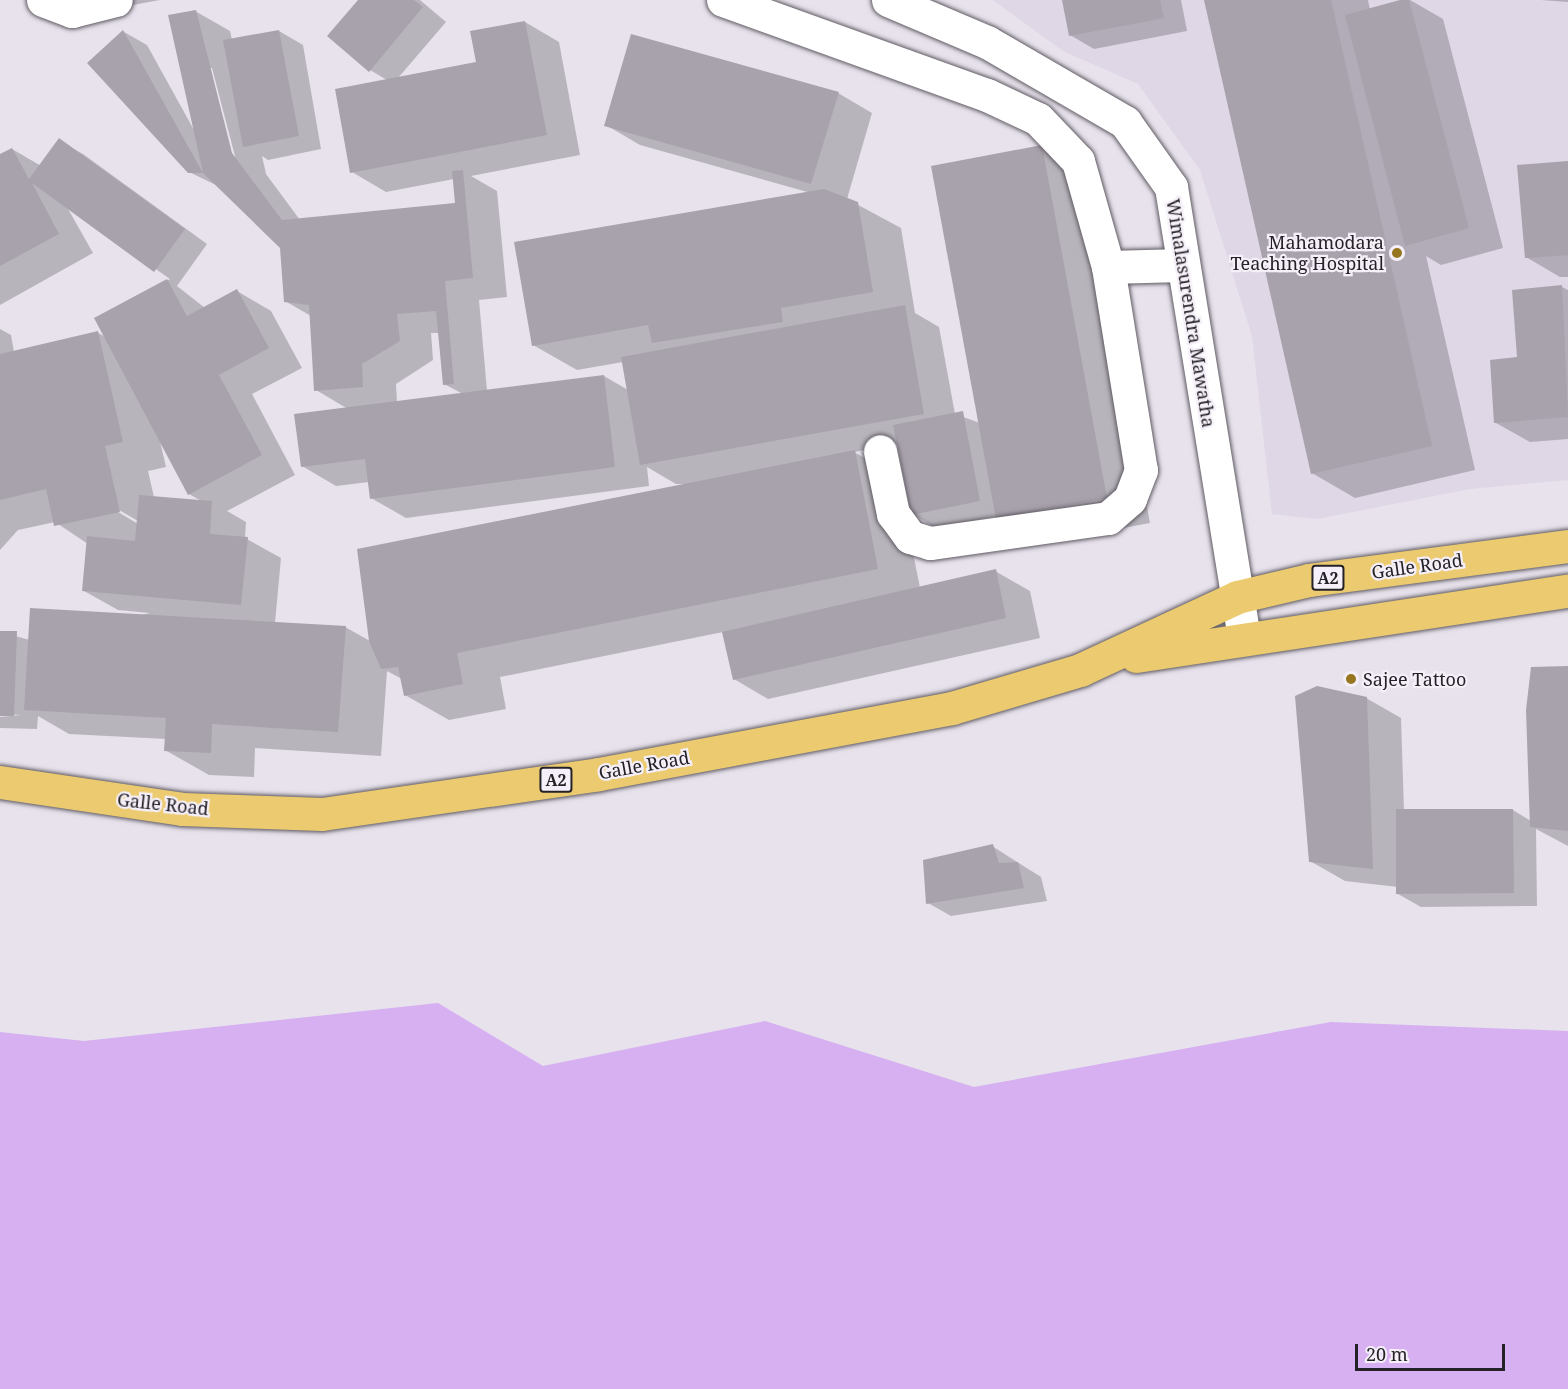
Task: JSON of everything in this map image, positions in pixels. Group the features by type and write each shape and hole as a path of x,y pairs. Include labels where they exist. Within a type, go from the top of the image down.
{"highway":[{"name":"Galle Road","path":"0,782 183,809 322,814 599,774 952,708 1102,661 1237,597 1309,580 1568,546"},
{"name":"Galle Road","path":"1102,661 1568,591"}],"street":[{"path":"43,0 72,11 116,0"},
{"path":"723,0 987,94 1038,119 1078,161 1108,267 1141,470 1130,499 1108,518 930,543 910,537 893,514 879,451"},
{"name":"Wimalasurendra Mawatha","path":"888,0 987,42 1125,122 1171,187 1244,639"},
{"path":"1108,267 1183,265"}],"shaded area":[{"name":"Mahamodara Teaching Hospital","path":"993,0 1568,0 1568,480 1470,489 1317,519 1272,514 1252,336 1200,170 1138,84 1063,51"},
{"path":"438,1003 543,1066 765,1021 974,1087 1331,1022 1568,1031 1568,1389 0,1389 0,1032 84,1041"}],"building":[{"path":"358,0 414,0 423,7 369,72 327,36"},
{"path":"1062,0 1160,0 1164,18 1069,36"},
{"path":"1204,0 1331,0 1432,446 1311,474"},
{"path":"1400,0 1409,0 1469,228 1405,246 1345,15"},
{"path":"196,10 232,153 282,220 455,203 452,171 463,170 473,278 445,281 454,384 443,385 436,311 397,314 400,341 362,364 363,387 314,391 309,305 284,302 280,248 203,173 168,15"},
{"path":"525,21 547,135 350,173 335,89 476,62 470,31"},
{"path":"123,30 203,173 188,173 87,63"},
{"path":"279,30 299,136 243,147 223,40"},
{"path":"631,34 839,92 811,184 604,126"},
{"path":"59,138 185,229 154,272 32,183 59,234 0,266 0,154 12,148 29,179"},
{"path":"1042,145 1107,498 996,519 931,166"},
{"path":"1568,161 1568,255 1525,258 1517,165"},
{"path":"824,189 858,202 873,292 781,308 783,322 652,343 648,325 532,346 514,242"},
{"path":"167,279 187,316 237,289 269,348 219,375 262,455 188,495 94,318"},
{"path":"1562,285 1568,417 1494,423 1490,360 1517,357 1512,290"},
{"path":"905,305 924,414 640,465 621,357"},
{"path":"98,331 123,442 105,446 120,512 54,526 46,489 0,500 0,354"},
{"path":"604,375 615,467 370,499 365,459 301,467 294,414"},
{"path":"963,411 980,501 911,515 893,425"},
{"path":"855,450 878,569 457,653 463,684 404,696 398,667 381,669 369,641 357,549"},
{"path":"139,495 212,501 210,534 248,537 241,605 82,591 87,536 135,541"},
{"path":"996,569 1006,618 733,680 722,632"},
{"path":"30,608 346,626 338,732 212,724 211,753 164,751 166,718 24,710"},
{"path":"0,631 17,631 14,716 0,716"},
{"path":"1568,666 1568,831 1530,827 1526,710 1531,667"},
{"path":"1317,686 1367,697 1373,869 1309,862 1295,696"},
{"path":"1396,809 1513,809 1514,893 1396,894"},
{"path":"993,844 999,863 1018,862 1024,888 926,904 923,860"}],"place":[{"name":"Mahamodara Teaching Hospital","path":"1397,253"},
{"name":"Sajee Tattoo","path":"1351,679"}]}
